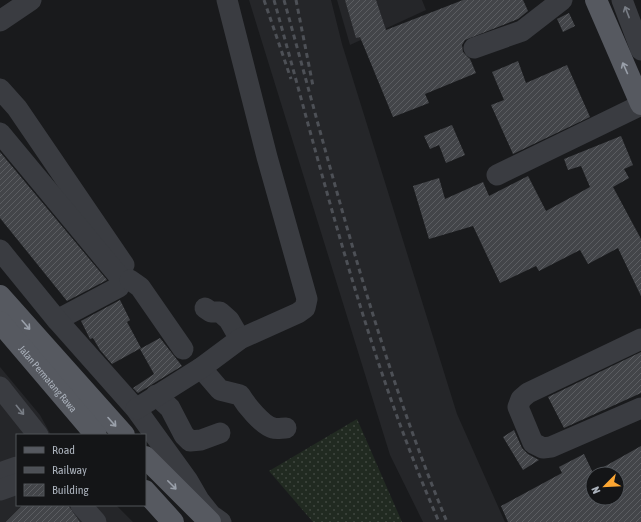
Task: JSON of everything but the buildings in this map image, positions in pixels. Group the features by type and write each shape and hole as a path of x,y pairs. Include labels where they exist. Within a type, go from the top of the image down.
{"main road":[{"path":"596,0 641,104"},
{"path":"0,296 123,434"},
{"name":"Jalan Permatang Rawa","path":"2,326 95,434"},
{"path":"146,458 210,522"},
{"path":"146,492 173,522"}],"street":[{"path":"0,21 31,0"},
{"path":"136,409 156,395 202,368 240,339 305,308 307,299 267,157 227,0"},
{"path":"474,48 522,31 562,0"},
{"path":"622,0 641,50"},
{"path":"0,89 17,108 45,151 100,227 131,276 125,284 58,320"},
{"path":"497,175 641,104"},
{"path":"0,134 118,275 121,281 125,284 140,287 183,349"},
{"path":"0,250 58,320 136,409 188,481 199,500 211,515 221,522"},
{"path":"205,308 211,312 220,312 229,320 240,339"},
{"path":"641,339 528,393 521,399 518,407 533,443 543,448 551,448 641,408"},
{"path":"202,368 220,390 240,396 246,405 272,428 286,428"},
{"path":"0,386 37,434"},
{"path":"156,395 170,408 184,436 190,440 201,440 220,433"},
{"path":"0,472 16,467"},
{"path":"0,490 16,484"},
{"path":"82,506 96,522"}],"shaded area":[{"path":"249,0 331,0 342,44 457,414 505,522 423,522 390,455"},
{"path":"337,0 422,0 426,10 350,45"},
{"path":"0,367 40,415 50,434 16,434 16,506 117,506 133,522 0,522"},
{"path":"357,419 402,522 313,522 269,471"}],"railway":[{"path":"264,0 291,79"},
{"path":"274,0 328,198 368,330 389,395 439,522"},
{"path":"284,0 339,198 378,329 422,459 447,522"},
{"path":"296,0 313,86"}]}
